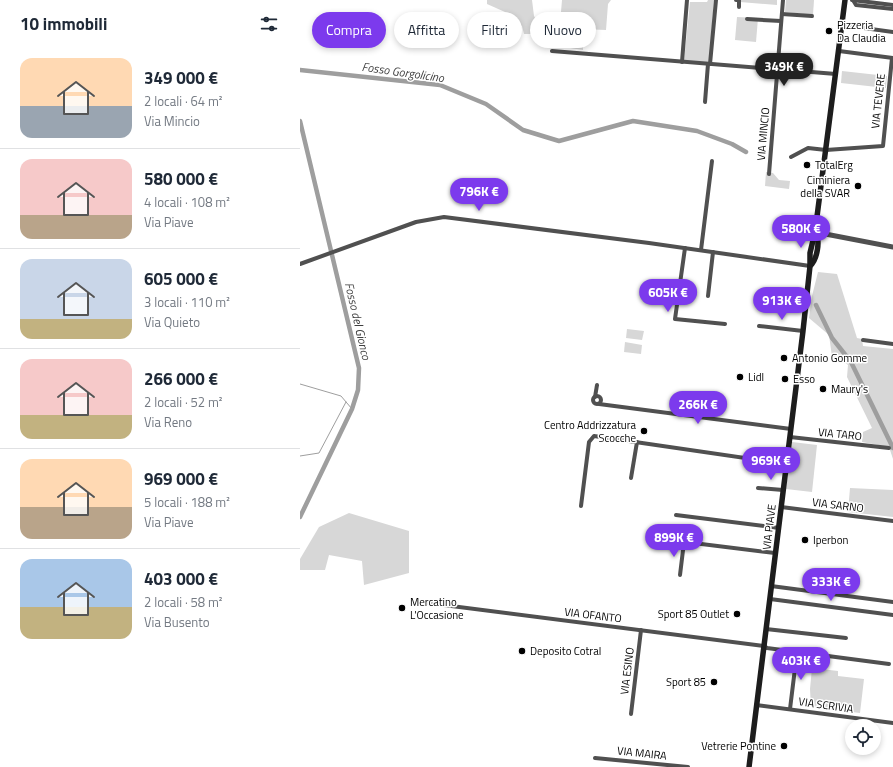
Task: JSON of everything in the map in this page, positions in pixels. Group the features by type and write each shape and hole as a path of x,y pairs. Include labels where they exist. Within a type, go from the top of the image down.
{"main road":[{"name":"VIA PIAVE","path":"749,767 810,266 815,261 818,238 815,232 845,0"}],"street":[{"path":"682,62 688,0"},
{"path":"705,102 716,0"},
{"path":"736,0 739,0 739,7"},
{"name":"VIA MINCIO","path":"769,174 783,0"},
{"path":"852,0 893,5"},
{"path":"852,0 856,6 893,10"},
{"path":"782,14 812,16"},
{"path":"747,19 781,21"},
{"path":"842,26 893,32"},
{"path":"552,51 836,74"},
{"path":"839,51 893,58"},
{"name":"VIA TEVERE","path":"826,150 872,148 883,146 893,58"},
{"path":"791,157 808,148 826,150"},
{"path":"701,250 712,161"},
{"path":"300,264 416,222 444,216 810,266"},
{"path":"815,232 893,247"},
{"path":"685,248 675,319 725,324"},
{"path":"708,296 713,252"},
{"path":"759,326 803,331"},
{"path":"863,340 893,344"},
{"path":"596,385 599,404"},
{"path":"598,398 608,404"},
{"path":"598,398 594,402 599,404 791,429"},
{"path":"581,506 589,442 591,438 597,436 787,464"},
{"name":"VIA TARO","path":"790,437 889,448"},
{"path":"632,478 636,442"},
{"path":"758,488 783,490"},
{"name":"VIA SARNO","path":"781,507 893,521"},
{"path":"676,516 779,528"},
{"path":"653,538 776,553"},
{"path":"680,576 684,542"},
{"path":"771,586 893,602"},
{"path":"770,599 893,615"},
{"name":"VIA OFANTO","path":"420,602 764,646 767,648 889,664"},
{"path":"766,629 846,638"},
{"name":"VIA ESINO","path":"631,714 641,630"},
{"path":"790,709 797,652"},
{"name":"VIA SCRIVIA","path":"756,704 893,724"},
{"name":"VIA MAIRA","path":"595,758 688,767"}],"shaded area":[{"path":"487,0 532,0 534,12 530,12 530,34 524,34 522,26 522,12 505,12 487,4"},
{"path":"562,0 611,0 608,4 606,30 596,30 596,12 561,12"},
{"path":"708,0 714,0 709,63 684,61 690,2 707,2"},
{"path":"740,0 777,0 777,5 740,2"},
{"path":"786,0 814,0 813,15 785,12"},
{"path":"737,17 758,18 756,42 735,40"},
{"path":"570,48 583,48 583,50"},
{"path":"842,71 887,76 886,88 841,83"},
{"path":"766,172 773,173 779,180 790,181 789,189 765,186"},
{"path":"818,272 837,274 857,338 862,339 863,346 893,349 893,459 889,447 862,442 863,432 872,428 847,377 848,365 840,358 832,357 829,335 809,318 812,296"},
{"path":"627,329 644,331 642,340 626,338"},
{"path":"625,342 642,345 641,354 624,352"},
{"path":"792,442 817,445 812,492 786,489"},
{"path":"850,488 893,490 893,517 848,512"},
{"path":"349,513 409,531 409,573 364,585 362,561 329,555 325,570 300,570 300,559 319,527"},
{"path":"812,668 838,671 838,676 864,679 860,713 811,707 810,689"}],"waterway":[{"name":"Fosso Gorgolicino","path":"300,70 440,85 486,104 523,130 559,141 633,121 697,131 732,144 746,152"},
{"name":"Fosso del Gionco","path":"300,121 359,368 358,390 352,409 300,517"},
{"name":"Fosso Gorgolicino","path":"816,305 832,338 851,362 893,448"},
{"path":"300,384 341,396 352,409"},
{"path":"300,456 319,453 346,402"}],"place":[{"name":"Pizzeria Da Claudia","path":"829,31"},
{"name":"TotalErg","path":"807,165"},
{"name":"Ciminiera della SVAR","path":"858,186"},
{"name":"Antonio Gomme","path":"784,358"},
{"name":"Lidl","path":"740,377"},
{"name":"Esso","path":"785,379"},
{"name":"Maury's","path":"823,389"},
{"name":"Centro Addrizzatura Scocche","path":"644,431"},
{"name":"Iperbon","path":"805,540"},
{"name":"Mercatino L'Occasione","path":"402,608"},
{"name":"Sport 85 Outlet","path":"737,614"},
{"name":"Deposito Cotral","path":"522,651"},
{"name":"Sport 85","path":"714,682"},
{"name":"Vetrerie Pontine","path":"784,746"}]}
